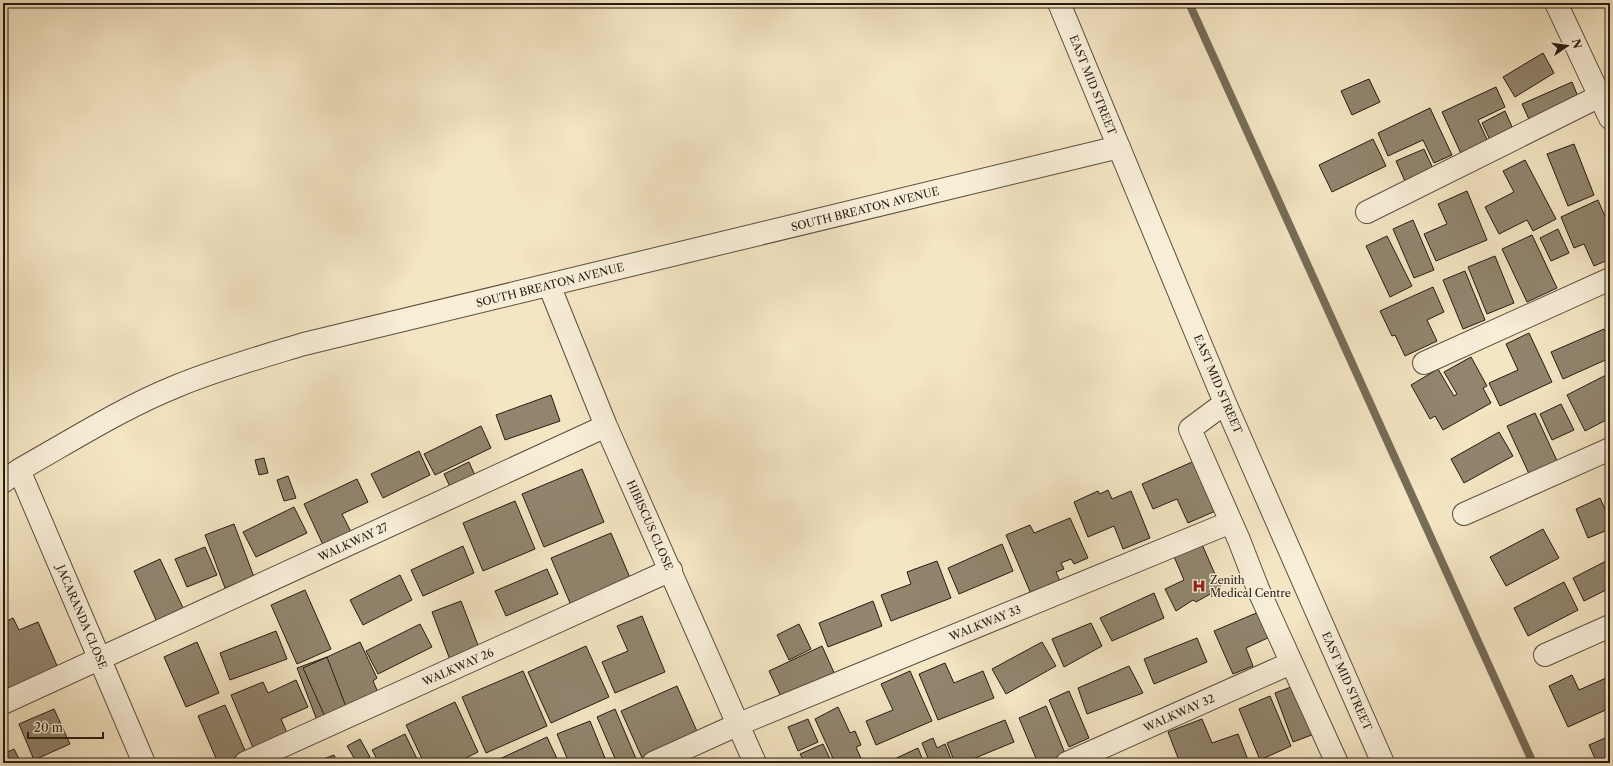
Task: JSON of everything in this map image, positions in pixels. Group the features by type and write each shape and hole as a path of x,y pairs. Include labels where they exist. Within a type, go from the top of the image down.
{"street":[{"name":"EAST MID STREET","path":"1059,3 1225,403 1383,763"},
{"path":"1556,3 1610,118"},
{"path":"1367,212 1600,96"},
{"name":"SOUTH BREATON AVENUE","path":"11,476 125,410 177,386 233,365 304,344 1119,148"},
{"path":"1424,362 1610,279"},
{"name":"HIBISCUS CLOSE","path":"549,285 606,426 671,570 755,763"},
{"path":"1225,403 1190,429 1231,522 1258,589 1337,763"},
{"name":"WALKWAY 27","path":"3,703 606,426"},
{"path":"1464,514 1610,449"},
{"name":"JACARANDA CLOSE","path":"11,476 99,658 144,763"},
{"name":"WALKWAY 33","path":"653,763 739,724 1231,522"},
{"name":"WALKWAY 26","path":"245,763 671,570"},
{"path":"1545,655 1610,626"},
{"name":"WALKWAY 32","path":"1067,763 1291,663"}],"building":[{"path":"1543,53 1554,73 1515,97 1503,77"},
{"path":"1369,79 1380,102 1352,115 1341,91"},
{"path":"1572,82 1581,104 1532,126 1522,104"},
{"path":"1496,87 1505,107 1478,120 1490,146 1463,158 1442,112"},
{"path":"1430,108 1452,155 1434,163 1423,140 1388,156 1378,133"},
{"path":"1505,111 1513,129 1490,140 1482,123"},
{"path":"1373,139 1386,166 1332,192 1319,165"},
{"path":"1574,144 1594,195 1568,206 1547,154"},
{"path":"1424,149 1436,175 1408,188 1396,161"},
{"path":"1525,160 1556,219 1533,231 1527,220 1499,234 1485,207 1514,192 1503,171"},
{"path":"1467,191 1487,240 1436,261 1424,234 1447,224 1438,204"},
{"path":"1598,200 1610,228 1610,259 1594,266 1584,244 1574,248 1561,217"},
{"path":"1413,220 1434,270 1414,278 1393,229"},
{"path":"1558,229 1569,253 1551,261 1540,238"},
{"path":"1532,235 1557,288 1527,302 1502,249"},
{"path":"1387,236 1412,286 1390,297 1366,246"},
{"path":"1495,256 1514,303 1487,314 1468,267"},
{"path":"1465,271 1485,320 1463,329 1443,280"},
{"path":"1433,287 1444,312 1427,320 1437,341 1405,356 1395,335 1392,336 1380,311"},
{"path":"1610,300 1610,311 1605,303"},
{"path":"1604,329 1610,343 1610,358 1563,379 1551,352"},
{"path":"1529,333 1552,382 1500,406 1489,383 1518,370 1506,344"},
{"path":"1471,357 1487,386 1483,388 1491,403 1443,430 1435,416 1430,419 1411,385 1438,369 1454,396 1457,394 1444,372"},
{"path":"1610,373 1610,418 1585,431 1567,395"},
{"path":"551,395 560,421 505,440 496,415"},
{"path":"1561,404 1574,430 1552,440 1540,414"},
{"path":"1535,413 1558,463 1530,476 1507,426"},
{"path":"481,426 491,448 435,475 424,454"},
{"path":"1499,432 1513,456 1464,483 1451,459"},
{"path":"419,451 430,475 383,498 371,474"},
{"path":"264,458 268,473 259,475 255,460"},
{"path":"1199,459 1220,509 1188,523 1177,499 1153,509 1142,484"},
{"path":"469,462 477,480 452,491 444,474"},
{"path":"582,469 604,522 544,547 522,494"},
{"path":"288,476 296,498 284,501 277,480"},
{"path":"357,479 368,502 342,514 352,534 324,547 304,504"},
{"path":"1108,490 1112,499 1131,491 1150,538 1123,549 1114,526 1088,537 1074,502 1098,491 1100,494"},
{"path":"1600,498 1610,520 1610,529 1588,538 1576,509"},
{"path":"515,501 535,549 483,571 463,523"},
{"path":"294,507 307,533 256,557 243,532"},
{"path":"1070,518 1088,558 1074,564 1071,559 1061,563 1064,569 1056,572 1060,581 1031,594 1006,535 1030,525 1034,533"},
{"path":"234,524 254,577 225,588 205,535"},
{"path":"1543,529 1559,558 1506,586 1490,557"},
{"path":"611,533 633,585 573,610 551,558"},
{"path":"1201,542 1221,588 1196,602 1193,600 1176,611 1165,589 1184,580 1174,554"},
{"path":"1002,544 1013,571 959,594 948,568"},
{"path":"463,546 474,573 423,596 411,570"},
{"path":"205,547 217,575 187,587 175,559"},
{"path":"160,559 184,610 157,622 134,571"},
{"path":"1610,559 1610,588 1584,601 1573,578"},
{"path":"937,561 951,598 891,621 881,595 911,584 907,572"},
{"path":"547,569 558,594 506,616 495,591"},
{"path":"400,575 412,600 363,625 350,600"},
{"path":"1564,582 1578,610 1528,636 1514,608"},
{"path":"305,590 331,649 297,664 271,605"},
{"path":"1154,593 1164,618 1112,641 1100,618"},
{"path":"461,601 481,653 452,665 432,612"},
{"path":"873,601 882,626 828,647 819,623"},
{"path":"1261,611 1272,636 1246,648 1253,666 1233,674 1214,631"},
{"path":"642,616 665,672 615,693 602,662 628,651 617,626"},
{"path":"13,618 19,630 38,622 58,668 3,692 3,623"},
{"path":"1091,623 1102,646 1064,667 1052,639"},
{"path":"420,624 432,647 378,674 366,651"},
{"path":"799,624 811,649 789,660 777,635"},
{"path":"276,631 287,659 230,680 220,653"},
{"path":"1197,638 1207,662 1154,684 1144,659"},
{"path":"197,642 219,693 186,707 164,657"},
{"path":"360,642 377,678 373,681 380,697 327,721 303,668"},
{"path":"1042,642 1056,666 1006,694 992,669"},
{"path":"586,646 609,697 551,723 528,672"},
{"path":"822,646 836,677 783,701 769,671"},
{"path":"327,657 348,712 318,723 297,668"},
{"path":"945,663 954,683 983,671 994,698 938,720 919,674"},
{"path":"1129,666 1143,693 1087,714 1078,688"},
{"path":"523,671 547,726 486,753 462,697"},
{"path":"910,671 932,721 876,745 866,721 893,710 881,684"},
{"path":"1572,675 1579,690 1606,678 1610,686 1610,708 1568,727 1549,686"},
{"path":"296,680 308,707 281,719 290,740 256,755 231,695 263,682 268,693"},
{"path":"1299,684 1317,733 1293,742 1275,693"},
{"path":"677,686 699,736 643,760 621,711"},
{"path":"1069,691 1089,738 1069,747 1049,700"},
{"path":"1270,696 1291,746 1260,760 1239,709"},
{"path":"455,702 478,752 456,763 424,763 406,725"},
{"path":"225,705 247,755 227,763 218,763 198,716"},
{"path":"1046,706 1066,756 1050,763 1038,763 1019,718"},
{"path":"838,707 850,733 855,731 861,745 856,747 863,763 835,763 815,719"},
{"path":"54,709 70,744 34,760 19,724"},
{"path":"615,709 637,761 633,763 617,763 597,717"},
{"path":"808,719 818,742 798,751 788,727"},
{"path":"1202,719 1212,743 1238,734 1248,760 1240,763 1180,763 1168,732"},
{"path":"1005,720 1014,742 963,763 955,763 947,743"},
{"path":"590,721 607,763 569,763 557,734"},
{"path":"405,734 419,763 379,763 372,750"},
{"path":"1610,736 1610,763 1597,763 1589,745"},
{"path":"547,737 559,763 493,763 493,762"},
{"path":"933,738 937,748 945,744 953,763 930,763 922,743"},
{"path":"360,739 370,757 357,763 347,746"},
{"path":"823,744 832,763 805,763 800,754"},
{"path":"918,748 924,763 886,763"},
{"path":"14,749 21,763 3,763 3,754"},
{"path":"334,755 337,763 313,763"},
{"path":"713,758 716,763 701,763"},
{"path":"1320,758 1322,763 1308,763"}],"waterway":[{"path":"1189,3 1533,763"}],"place":[{"name":"Zenith Medical Centre","path":"1199,586"}]}
